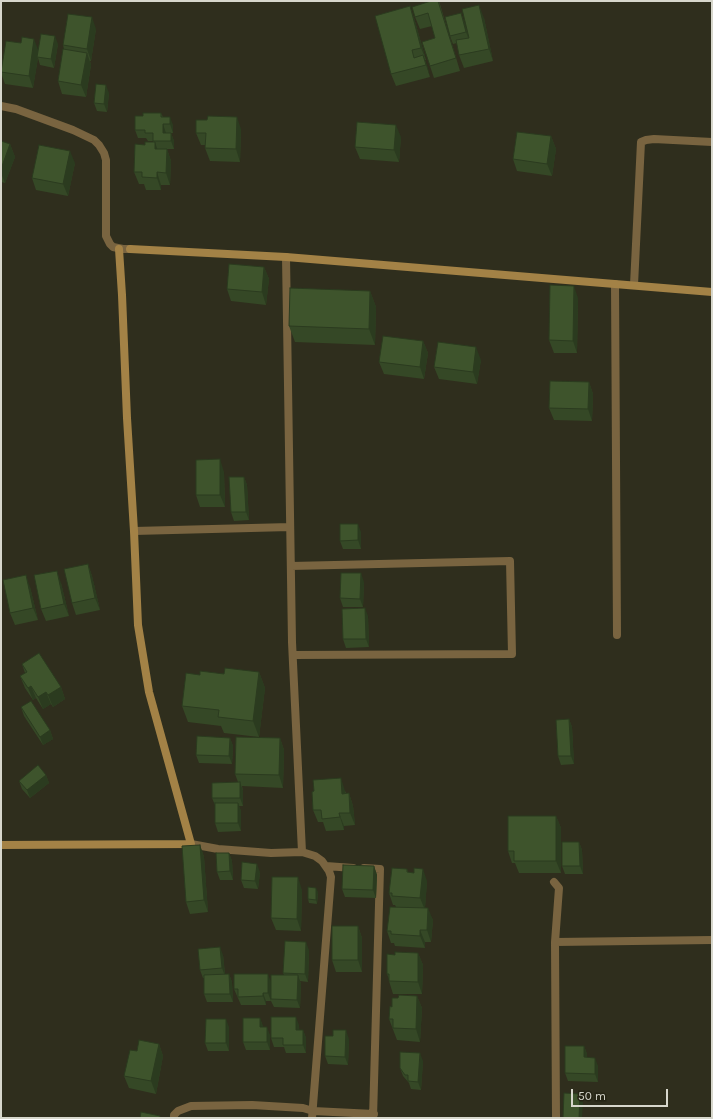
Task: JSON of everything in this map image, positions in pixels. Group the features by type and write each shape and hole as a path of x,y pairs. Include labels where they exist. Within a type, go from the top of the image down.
{"street":[{"path":"1,106 16,109 73,130 94,140 99,145 106,160 106,236 110,244 119,249 286,257 712,292"},
{"path":"634,285 641,142 654,139 712,142"},
{"path":"119,249 138,625 149,692 191,844"},
{"path":"286,257 293,655 302,852"},
{"path":"615,284 617,635"},
{"path":"134,531 290,527"},
{"path":"291,566 510,561 512,654 293,655"},
{"path":"1,845 191,844 218,849 271,853 302,852 315,856 326,866 331,877 312,1115"},
{"path":"174,1118 174,1115 178,1111 191,1106 304,1108 312,1115 374,1116 380,869 326,866"},
{"path":"554,882 559,888 555,942 556,1118"},
{"path":"555,942 712,940"}],"building":[{"path":"431,1 438,1 456,58 430,66 422,42 435,38 428,13 415,17 412,7"},
{"path":"479,5 489,49 459,55 456,40 469,38 462,9"},
{"path":"410,6 421,48 412,50 414,58 423,55 426,65 391,74 375,16"},
{"path":"461,13 466,32 450,36 445,17"},
{"path":"68,14 92,17 87,49 63,45"},
{"path":"41,34 55,36 51,59 37,57"},
{"path":"22,37 34,39 29,76 1,72 6,41 21,43"},
{"path":"63,49 87,53 81,85 58,81"},
{"path":"96,84 106,85 104,104 94,103"},
{"path":"143,113 161,113 161,117 170,117 170,124 163,124 163,133 171,133 171,141 153,141 153,133 145,133 145,130 135,130 135,116 143,116"},
{"path":"208,116 237,117 236,149 205,148 206,133 196,133 196,120 207,120"},
{"path":"357,122 396,125 394,150 355,147"},
{"path":"517,132 551,136 547,164 513,159"},
{"path":"1,141 10,144 1,169"},
{"path":"145,142 155,142 155,149 167,149 166,173 157,172 157,178 142,177 142,172 134,172 135,144 145,145"},
{"path":"39,145 70,151 63,184 32,178"},
{"path":"229,264 264,267 262,292 227,289"},
{"path":"550,285 574,286 573,341 549,340"},
{"path":"290,288 370,291 369,329 289,326"},
{"path":"383,336 423,341 420,367 379,362"},
{"path":"438,342 476,347 473,372 434,367"},
{"path":"550,381 589,382 588,409 549,408"},
{"path":"220,459 220,495 196,495 196,460"},
{"path":"229,477 244,477 246,512 231,512"},
{"path":"340,524 358,524 358,540 340,541"},
{"path":"88,564 95,598 72,603 64,569"},
{"path":"57,571 64,604 41,609 34,575"},
{"path":"341,573 361,573 360,599 340,598"},
{"path":"26,575 33,608 10,613 3,580"},
{"path":"365,608 366,639 343,639 342,609"},
{"path":"39,653 61,687 48,695 46,692 38,697 31,686 28,688 20,676 27,672 22,664"},
{"path":"225,668 259,672 253,721 218,717 219,710 182,706 186,673 200,675 200,671 224,674"},
{"path":"31,701 50,730 40,737 21,707"},
{"path":"569,719 571,756 558,756 556,720"},
{"path":"197,736 230,738 229,756 196,755"},
{"path":"236,737 280,738 279,775 235,774"},
{"path":"38,765 46,775 27,790 19,781"},
{"path":"341,778 342,794 349,793 350,813 339,813 340,817 322,819 321,810 313,810 313,780"},
{"path":"240,782 240,798 212,798 212,783"},
{"path":"215,803 238,803 238,823 215,823"},
{"path":"508,816 556,816 556,861 514,861 514,851 508,851"},
{"path":"562,842 579,842 580,866 562,866"},
{"path":"200,845 204,900 186,902 182,846"},
{"path":"216,853 229,853 230,871 217,872"},
{"path":"242,862 257,864 255,881 241,880"},
{"path":"343,865 374,866 373,890 342,889"},
{"path":"392,868 407,869 407,872 414,873 414,868 423,869 420,898 392,896 392,893 389,893"},
{"path":"272,877 298,877 297,919 271,918"},
{"path":"308,887 316,888 316,900 308,899"},
{"path":"390,907 428,908 427,930 420,930 420,936 391,934 391,931 387,931"},
{"path":"332,926 358,926 358,960 332,960"},
{"path":"285,941 306,942 305,974 283,973"},
{"path":"220,947 222,968 200,970 198,949"},
{"path":"395,952 418,953 418,982 389,981 389,974 387,974 387,954 395,955"},
{"path":"229,974 230,994 204,994 204,975"},
{"path":"234,974 268,974 268,993 263,993 263,996 238,997 238,989 234,989"},
{"path":"271,975 298,975 297,1000 271,999"},
{"path":"399,995 417,996 416,1029 393,1028 393,1019 389,1019 390,1006 392,1007 392,998 398,998"},
{"path":"271,1017 296,1017 296,1030 303,1030 303,1045 283,1045 283,1038 271,1038"},
{"path":"243,1018 260,1018 260,1027 267,1027 267,1042 243,1042"},
{"path":"206,1019 226,1019 226,1043 205,1043"},
{"path":"333,1030 346,1030 345,1057 325,1056 325,1036 333,1036"},
{"path":"139,1040 159,1044 151,1081 124,1076 130,1050 137,1051"},
{"path":"565,1046 584,1046 584,1057 595,1058 595,1074 565,1073"},
{"path":"400,1052 420,1053 418,1082 408,1081 408,1075 405,1075 400,1068"},
{"path":"564,1093 580,1094 579,1118 563,1118"},
{"path":"141,1112 160,1116 160,1118 140,1118"}]}
